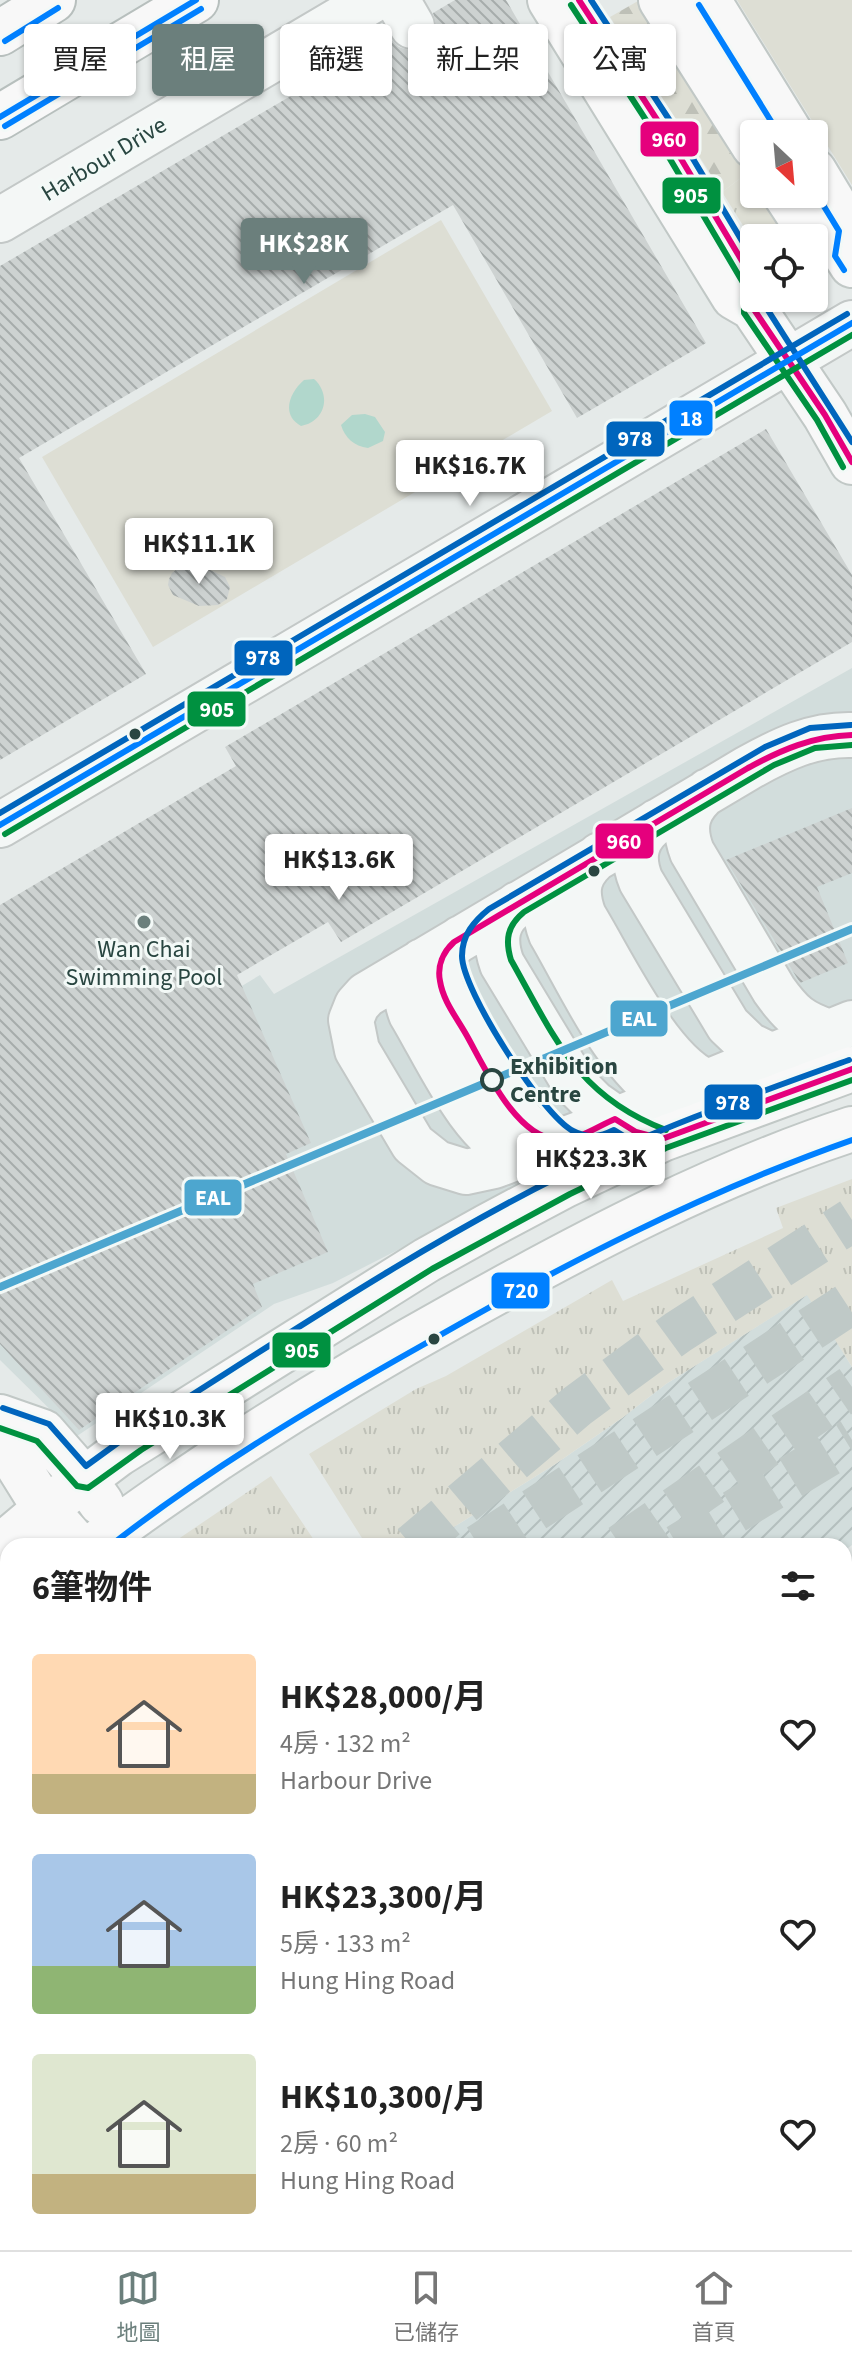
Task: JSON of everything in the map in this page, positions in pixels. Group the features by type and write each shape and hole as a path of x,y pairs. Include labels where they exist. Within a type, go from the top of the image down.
{"main road":[{"path":"0,33 53,0"},
{"path":"0,117 196,0"},
{"path":"550,0 734,297 740,296"},
{"path":"579,0 665,132 740,269"},
{"path":"661,0 740,124"},
{"path":"708,0 782,120"},
{"path":"796,208 829,248 849,229 828,194"},
{"path":"763,312 787,360 825,415 852,462"},
{"path":"11,1538 135,1442 427,1260 565,1185 623,1122 852,1069"},
{"path":"1,1418 43,1432 84,1479 106,1536 271,1423 358,1370 613,1228 699,1188 852,1129"},
{"path":"1,1418 9,1451 45,1509 71,1538"}],"street":[{"name":"Harbour Drive","path":"0,220 373,0"},
{"path":"0,825 852,323"},
{"path":"623,1122 583,1094 568,1075 502,964 496,944 499,925 508,911 696,801 689,813 686,832 692,852 774,990 789,1011 803,1023 784,1051 623,1122 466,1172 437,1163 421,1153 405,1134 357,1050 351,1030 354,1011 361,999 406,970 587,863 784,748 813,738 852,735"},
{"path":"623,1122 540,1136 505,1100 445,998 439,977 440,964 449,947 587,863 641,836 636,848 637,871 641,881 728,1025 749,1045 784,1051"},
{"path":"587,863 578,896 584,916 665,1048 685,1070 784,1051"},
{"path":"587,863 556,884 548,896 546,915 551,934 619,1050 645,1080 623,1122"},
{"path":"406,970 406,995 411,1014 482,1130 505,1151 507,1161"}],"shaded area":[{"path":"314,379 323,393 323,407 316,419 301,426 291,416 289,404 304,380"},
{"path":"352,415 375,417 385,432 383,441 368,448 351,441 341,425"},
{"path":"852,668 852,1049 572,1161 333,1283 274,1304 77,1436 0,1360 0,1162 77,1085 260,975 274,994"},
{"path":"808,1294 852,1367 852,1538 436,1538 554,1465 666,1384"}],"green space":[{"path":"737,0 852,0 852,185 828,146 828,120 812,120"},
{"path":"638,1 653,24 614,24 610,17"},
{"path":"676,60 740,158 740,179 722,192 661,96 676,96"},
{"path":"740,179 740,208 772,208 782,224 742,224 722,192"},
{"path":"441,220 552,411 153,647 42,457"},
{"path":"852,1179 852,1367 807,1295 666,1384 554,1465 436,1538 362,1538 309,1454 416,1389 446,1376 612,1280 623,1301 783,1228 776,1208"},
{"path":"271,1476 313,1538 180,1538"}],"building":[{"path":"455,0 506,0 520,24 436,24 433,13"},
{"path":"392,40 408,50 408,96 548,96 548,72 706,343 577,418 453,205 19,458 146,674 0,760 0,266 291,96 392,96"},
{"path":"766,429 852,575 852,642 341,942 328,922 237,975 311,1143 286,1154 328,1252 253,1284 262,1307 79,1430 0,1344 0,905 236,766 225,747"},
{"path":"181,566 208,569 225,577 230,587 227,599 218,605 199,606 173,595 168,585 169,579"},
{"path":"852,808 852,873 817,887 848,963 800,983 726,860"}],"tunnel":[{"path":"421,1538 577,1406 678,1332 852,1220"},
{"path":"491,1538 852,1302"},
{"path":"633,1538 852,1387"},
{"path":"691,1538 852,1440"}],"transit line":[{"name":"18","path":"0,117 196,0"},
{"name":"960","path":"579,0 665,132 740,258"},
{"name":"978","path":"591,0 674,127 740,238"},
{"name":"905","path":"571,5 657,137 740,278"},
{"name":"720","path":"699,5 770,120"},
{"name":"720","path":"5,41 58,8"},
{"name":"720","path":"5,126 201,9"},
{"name":"720","path":"825,208 839,231 835,256 844,270"},
{"name":"905","path":"744,312 817,420 843,467"},
{"name":"960","path":"756,312 825,415 852,462"},
{"name":"978","path":"769,312 852,442"},
{"name":"978","path":"0,813 847,314"},
{"name":"18","path":"0,825 852,323"},
{"name":"905","path":"5,834 852,335"},
{"name":"978","path":"659,1149 632,1141 614,1130 594,1136 578,1134 559,1120 524,1078 475,995 465,973 462,956 467,935 489,909 765,747 810,728 851,725"},
{"name":"960","path":"852,735 798,745 748,768 454,942 439,970 447,1002 503,1098 528,1127 542,1136 557,1140 579,1136 615,1119 636,1132 662,1139 852,1069"},
{"name":"905","path":"666,1130 610,1100 572,1062 541,1015 511,960 508,946 511,928 524,912 774,765 815,748 852,745"},
{"name":"EAL","path":"0,1287 852,929"},
{"name":"978","path":"3,1408 49,1424 86,1466 130,1434 343,1299 506,1204 632,1143 849,1060"},
{"name":"905","path":"0,1428 37,1441 77,1486 88,1488 141,1450 432,1269 570,1194 666,1148 852,1080"},
{"name":"720","path":"121,1538 184,1491 262,1440 526,1288 686,1207 852,1140"}],"place":[{"name":"Wan Chai Swimming Pool","path":"144,922"},
{"name":"Exhibition Centre","path":"492,1080"}]}
